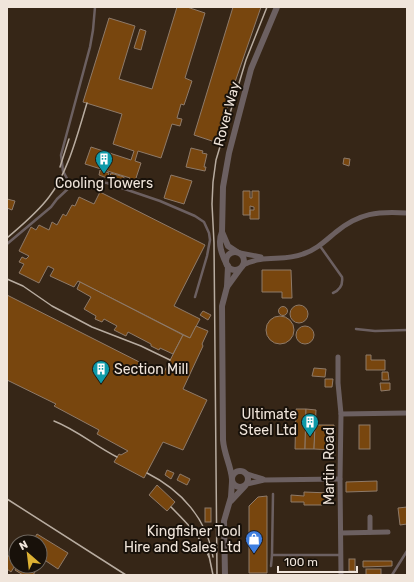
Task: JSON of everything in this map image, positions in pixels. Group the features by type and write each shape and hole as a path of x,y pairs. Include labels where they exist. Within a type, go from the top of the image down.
{"street":[{"name":"Rover Way","path":"224,575 224,522 230,503 232,481 224,451 222,319 223,299 227,287 227,265 220,246 220,237 222,232 222,187 228,153 251,70 277,7"},
{"path":"238,252 231,253 227,256 227,265 230,269 234,270 257,259 297,256 309,252 320,246 343,227 358,218 381,212 407,213"},
{"path":"222,232 228,246 238,252 264,258"},
{"path":"238,252 244,260 242,267"},
{"name":"Rover Way","path":"227,287 242,267"},
{"name":"Martin Road","path":"338,357 338,383 341,414 341,575"},
{"path":"341,414 407,413"},
{"path":"227,458 236,468 264,480"},
{"path":"244,472 234,474 232,481 238,487 264,480 340,478"},
{"path":"244,472 249,480 246,485"},
{"name":"Rover Way","path":"230,503 246,485"},
{"path":"370,517 370,532"},
{"path":"341,533 388,532"}],"lane":[{"path":"71,186 63,171 61,155 87,60 93,30 95,7"},
{"path":"7,244 51,207 71,186 89,180 107,183 160,200 202,221 208,230 210,240 195,297"},
{"path":"320,246 342,277 343,281 340,288 333,293"},
{"path":"356,330 407,330"},
{"path":"272,566 273,494"},
{"path":"392,575 407,551"},
{"path":"272,555 341,555"}],"building":[{"path":"177,7 187,7 205,13 185,78 192,81 184,105 181,104 177,118 182,119 180,126 172,124 161,158 138,151 135,161 141,163 136,178 141,180 138,189 127,186 130,178 85,164 91,147 131,160 134,151 113,144 122,114 83,102 109,18 135,26 119,79 152,89"},
{"path":"233,7 261,7 234,85 218,143 194,135"},
{"path":"140,29 146,31 141,50 134,48"},
{"path":"191,148 203,151 202,153 207,154 204,167 206,167 205,171 186,167"},
{"path":"344,158 350,159 349,166 343,164"},
{"name":"Cooling Towers","path":"100,170 109,173 107,178 99,175"},
{"path":"111,173 124,177 123,183 109,179"},
{"path":"171,175 192,181 184,204 164,198"},
{"path":"243,191 250,191 250,198 252,198 252,191 259,191 259,219 250,219 250,215 243,215","holes":["250,206 254,207 254,210 250,210"]},
{"path":"100,192 205,245 174,306 200,319 190,338 78,281 74,287 50,276 54,269 48,266 39,283 19,273 24,264 19,262 22,257 26,259 29,256 19,251 31,227 36,230 39,225 49,230 52,222 57,225 63,214 66,216 72,205 75,206 79,197 94,204"},
{"path":"7,199 15,201 12,210 7,208"},
{"path":"262,270 291,270 292,298 282,298 282,292 262,292"},
{"path":"80,282 183,335 173,354 160,348 159,350 128,332 126,336 114,330 117,326 104,319 102,322 95,319 96,316 84,309 91,297 77,289"},
{"name":"Section Mill","path":"7,295 163,374 183,335 190,338 196,326 208,331 202,344 203,346 183,389 207,400 183,450 163,442 144,478 114,462 119,454 121,455 128,451 97,434 99,430 54,406 56,404 7,380"},
{"path":"295,305 303,305 308,310 306,321 303,323 295,323 290,318 290,310"},
{"path":"283,306 288,311 283,316 278,311"},
{"path":"203,311 211,315 208,320 200,315"},
{"path":"280,316 290,320 294,330 290,340 280,344 270,340 266,330 270,320"},
{"path":"301,326 309,326 314,331 312,342 309,344 301,344 296,339 296,331"},
{"path":"366,355 371,355 371,360 385,360 385,370 366,370"},
{"path":"314,368 326,369 325,377 312,376"},
{"path":"382,372 388,372 389,380 382,380"},
{"path":"325,379 333,379 332,387 325,387"},
{"path":"380,383 390,383 390,390 381,391"},
{"path":"296,409 306,409 305,449 295,449"},
{"name":"Ultimate Steel Ltd","path":"306,409 316,410 314,449 305,449"},
{"path":"315,425 334,425 333,450 314,449"},
{"path":"359,425 370,425 370,449 359,449"},
{"path":"167,470 174,473 171,479 165,475"},
{"path":"180,474 190,479 187,485 177,480"},
{"path":"377,481 377,491 346,492 346,482"},
{"path":"157,485 175,502 167,511 149,495"},
{"path":"304,492 330,493 330,505 304,505 304,502 291,502 291,495 304,496"},
{"path":"267,496 267,573 249,573 249,506 258,497"},
{"path":"407,507 407,524 400,525 398,508"},
{"path":"205,508 211,508 211,522 205,522"},
{"path":"48,541 68,553 58,569 48,562"},
{"path":"7,555 8,570 7,569"},
{"path":"349,559 355,559 355,571 349,571"},
{"path":"363,561 392,561 392,566 363,567"},
{"path":"366,569 381,569 381,575 366,575"},
{"path":"21,574 34,574 33,575"}],"railway":[{"path":"217,575 214,243 212,204 213,182 216,160 246,60 267,7"},
{"path":"7,238 29,219 56,187 72,152 87,103"},
{"path":"60,167 69,139"},
{"path":"7,279 23,286 52,306 92,327 141,346 170,360"},
{"path":"54,421 117,457"},
{"path":"147,473 171,488 190,507 205,530 213,557"},
{"path":"7,499 126,575"},
{"path":"171,507 188,524 202,543 209,557"},
{"path":"208,551 213,575"}],"place":[{"name":"Cooling Towers","path":"104,174"},
{"name":"Section Mill","path":"101,384"},
{"name":"Ultimate Steel Ltd","path":"310,437"},
{"name":"Kingfisher Tool Hire and Sales Ltd","path":"254,554"}]}
